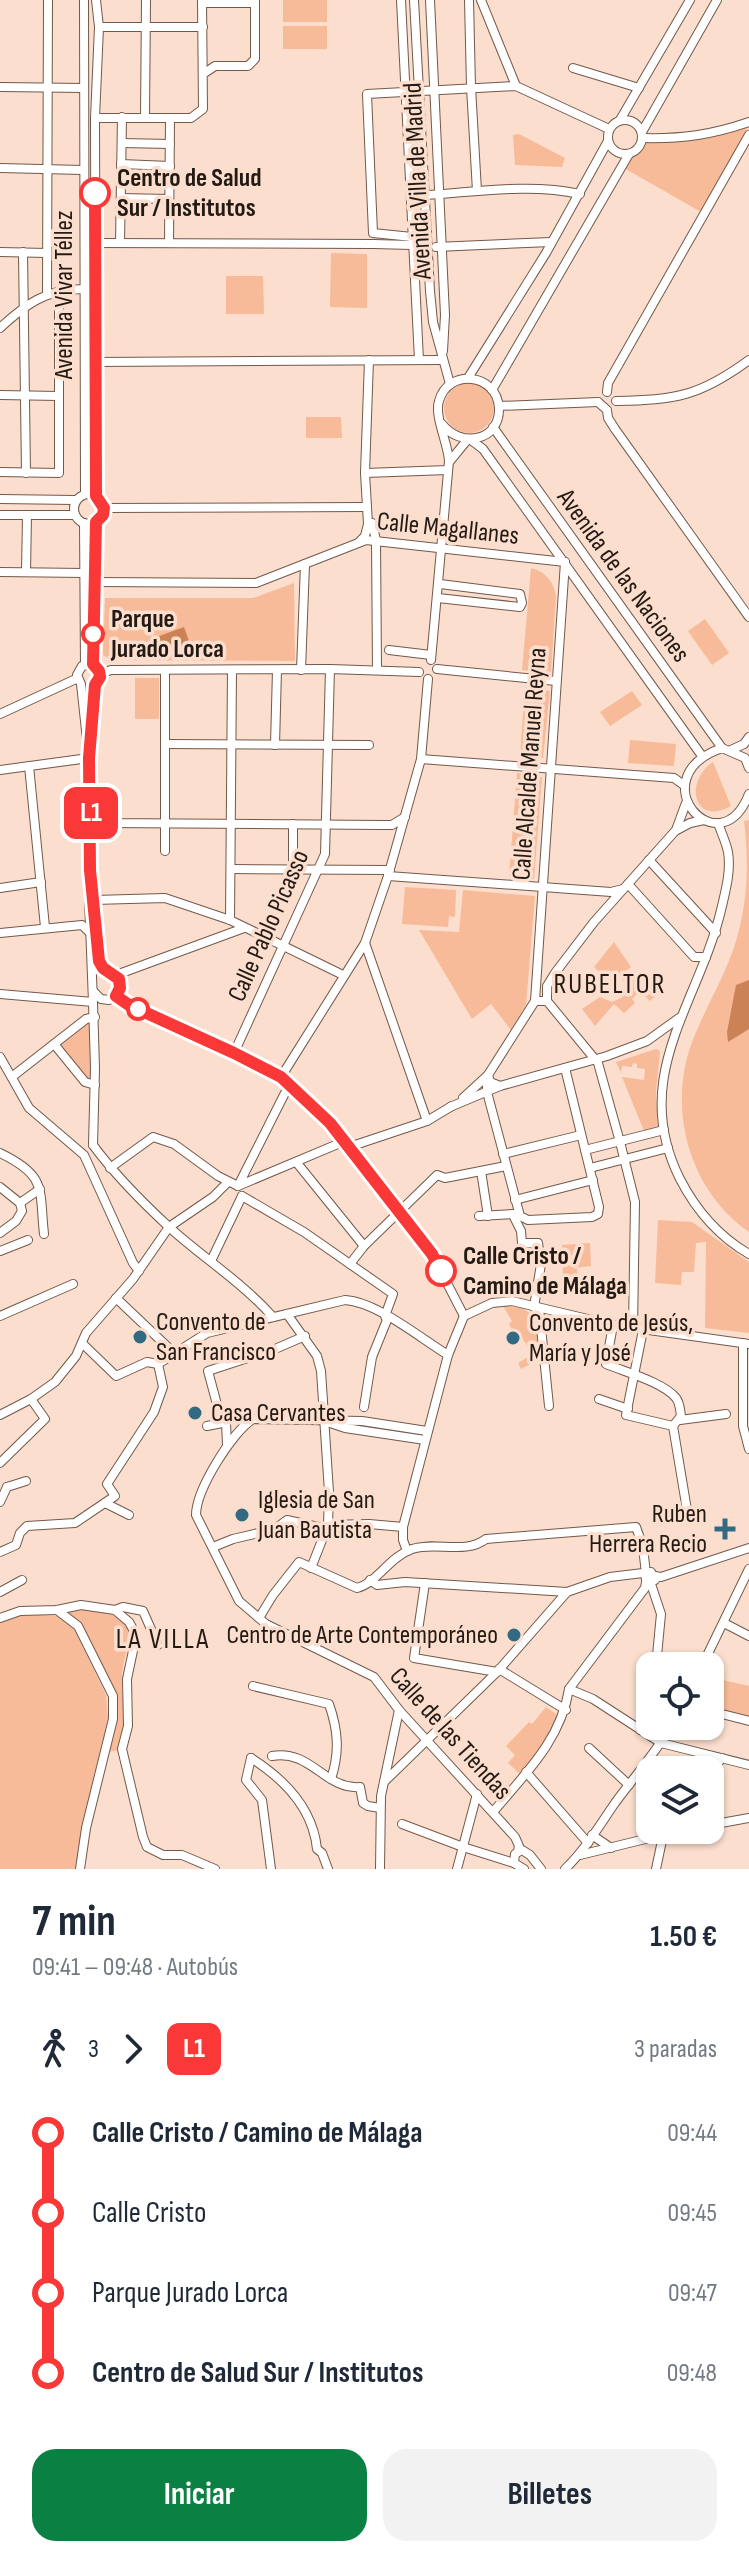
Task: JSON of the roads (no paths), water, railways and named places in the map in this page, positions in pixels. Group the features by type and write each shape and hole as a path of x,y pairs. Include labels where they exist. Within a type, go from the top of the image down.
{"street":[{"path":"47,295 48,0"},
{"name":"Avenida Vivar Téllez","path":"84,0 85,494"},
{"name":"Avenida Vivar Téllez","path":"96,0 99,27 95,118 96,496"},
{"path":"145,118 146,0"},
{"name":"Avenida Villa de Madrid","path":"401,0 419,360"},
{"path":"414,0 433,322 450,384"},
{"name":"Avenida Villa de Madrid","path":"430,0 445,315 442,360"},
{"path":"469,0 477,191"},
{"path":"481,0 516,86"},
{"path":"468,378 580,194 608,141 609,129 620,120 690,0"},
{"path":"492,390 629,154 640,145 642,135 717,0"},
{"path":"95,118 191,118 203,109 202,2 255,2 253,64 215,66 203,74"},
{"path":"99,27 203,27"},
{"path":"573,68 639,88"},
{"path":"428,252 412,241 373,233 367,94 516,86 609,129"},
{"path":"0,87 84,88"},
{"path":"120,243 122,117"},
{"path":"169,243 170,118"},
{"path":"620,120 633,121 642,135"},
{"path":"642,135 681,139 720,132 749,122"},
{"path":"607,392 608,383 749,135"},
{"path":"608,141 615,151 629,154"},
{"path":"122,143 170,144"},
{"path":"121,164 170,166"},
{"path":"0,168 83,170"},
{"path":"121,180 170,181"},
{"path":"426,195 552,190 580,194"},
{"path":"121,198 169,199"},
{"path":"95,243 412,241 427,233"},
{"path":"428,252 440,247 551,242"},
{"path":"0,252 47,253"},
{"path":"23,252 26,473"},
{"path":"0,328 29,301 59,291 84,289"},
{"path":"0,472 59,473 59,291"},
{"path":"0,318 11,317"},
{"path":"360,541 367,531 365,473 369,360"},
{"path":"95,362 442,360"},
{"path":"616,401 654,400 692,394 726,377 749,360"},
{"path":"437,669 431,658 449,466 438,416 439,398 450,384 468,378 477,379 492,390 499,406 493,427 486,434 469,439 455,436 442,424"},
{"path":"598,402 601,394 607,392 614,395 616,401 607,410"},
{"path":"0,395 59,396"},
{"path":"499,406 598,402 607,410 608,418 749,617"},
{"name":"Avenida de las Naciones","path":"493,427 726,749"},
{"path":"365,473 449,466 469,439"},
{"name":"Avenida de las Naciones","path":"469,439 483,449 702,756"},
{"path":"0,499 75,500 85,494 96,496 104,508 103,515 96,522 84,523 75,515 0,515"},
{"path":"75,500 75,515"},
{"path":"104,508 367,510"},
{"path":"367,510 376,540 377,670"},
{"path":"26,572 27,515"},
{"path":"89,664 96,522"},
{"path":"84,523 89,664 100,674"},
{"path":"372,523 395,542"},
{"name":"Calle Magallanes","path":"95,582 256,583 360,541 376,540 565,562"},
{"name":"Calle Alcalde Manuel Reyna","path":"535,1001 565,562"},
{"path":"301,670 305,564"},
{"path":"0,572 85,573"},
{"path":"438,598 520,607 522,603 520,594 440,584"},
{"path":"389,650 431,658"},
{"path":"419,672 421,662 431,658"},
{"path":"89,664 79,669 91,808 90,934 95,1068 93,1145 108,1165 169,1227 260,1302 273,1317"},
{"name":"Calle Pablo Picasso","path":"234,1053 325,854 330,669"},
{"path":"437,669 556,681"},
{"path":"428,679 437,669"},
{"path":"89,758 95,685 100,674 111,670 377,670 419,672 428,679"},
{"path":"165,670 165,851"},
{"path":"230,920 232,670"},
{"path":"275,745 277,670"},
{"path":"281,1077 365,943 396,850 421,759 428,679"},
{"path":"80,681 88,687 95,685"},
{"path":"0,714 80,681"},
{"path":"676,830 686,803 685,786 702,756 744,744 749,737"},
{"path":"749,737 745,758 749,768"},
{"path":"165,744 369,745"},
{"path":"726,749 745,758"},
{"path":"0,770 89,758"},
{"path":"421,759 674,778 685,786"},
{"path":"29,766 45,927"},
{"path":"686,803 692,813 718,823 734,816 749,797"},
{"path":"91,808 98,820 104,823 392,825 405,817"},
{"path":"633,1328 635,1202 620,1142 598,1063 547,1001 547,986 605,911 676,830 704,820"},
{"path":"718,823 728,853 728,878 716,933 668,1051 661,1102 668,1148 682,1181 701,1212 726,1238 749,1254"},
{"path":"293,824 293,870"},
{"path":"383,825 395,837 396,850"},
{"path":"649,860 716,933"},
{"path":"231,869 389,873 600,891 626,886"},
{"path":"13,1076 86,1019 105,1000 116,996 120,988 112,973 99,961 90,870"},
{"path":"0,888 41,882"},
{"path":"626,886 694,957 706,957"},
{"path":"600,891 605,898 605,911"},
{"path":"94,900 165,898 230,920 343,975"},
{"path":"0,933 82,925 90,934"},
{"path":"105,1000 97,997 93,986 100,973 112,973 244,928"},
{"path":"365,943 427,1121"},
{"path":"536,969 548,975 555,973"},
{"path":"0,994 94,1011"},
{"path":"116,996 281,1077 323,1115 432,1254 464,1316"},
{"path":"93,1170 108,1165 153,1137 170,1142 238,1186 347,1144 427,1121 466,1096 488,1076 535,1001 547,1001"},
{"path":"450,1107 500,1086 594,1060 647,1041 682,1016"},
{"path":"647,1041 662,1042 668,1051"},
{"path":"54,1044 85,1082 95,1085"},
{"path":"1,1061 13,1076 29,1108 84,1155 139,1271"},
{"path":"481,1171 484,1216 516,1214 528,1220 592,1217 598,1214 593,1180 565,1068"},
{"path":"488,1076 492,1084 500,1086"},
{"path":"488,1076 487,1092 515,1200 522,1243 538,1243 541,1264 536,1308 549,1406"},
{"path":"289,1085 238,1186 242,1196 290,1223 393,1294 385,1316 387,1320 372,1357 364,1407"},
{"path":"585,1150 664,1130"},
{"path":"503,1154 581,1135"},
{"path":"84,1155 93,1145"},
{"path":"590,1168 668,1148"},
{"path":"0,1153 25,1168 40,1189 44,1234"},
{"path":"297,1163 364,1246"},
{"path":"350,1264 398,1213 441,1176 506,1166"},
{"path":"515,1200 593,1180"},
{"path":"0,1415 55,1382 70,1365 86,1333 139,1271 169,1227 213,1197 228,1182"},
{"path":"0,1187 20,1203 22,1211 0,1233"},
{"path":"20,1203 40,1189"},
{"path":"211,1261 242,1196"},
{"path":"0,1251 28,1240"},
{"path":"0,1316 73,1284"},
{"path":"116,1298 174,1353"},
{"path":"83,1344 116,1376 147,1362 158,1364 202,1336 345,1300 359,1303 385,1316 448,1355"},
{"path":"407,1551 403,1527 448,1355 464,1316 492,1303 503,1301 613,1325 746,1343 743,1426 749,1449"},
{"path":"287,1314 317,1356 321,1371 329,1492 327,1527 311,1568"},
{"path":"613,1325 606,1364 663,1388 679,1401 676,1423 688,1516"},
{"path":"627,1412 643,1330"},
{"path":"222,1423 208,1371 305,1336"},
{"path":"0,1552 12,1549 27,1526 75,1523 115,1496 107,1484 144,1430 163,1387 158,1364"},
{"path":"0,1463 45,1419 31,1399"},
{"path":"599,1399 627,1412 676,1423 726,1414"},
{"path":"403,1527 369,1524 327,1527 287,1520 275,1529 213,1547 196,1511 227,1448 241,1426 253,1419 362,1421 426,1436"},
{"path":"207,1426 226,1423 227,1448"},
{"path":"0,1502 3,1484 26,1481"},
{"path":"105,1503 129,1515"},
{"path":"259,1618 299,1562 357,1588 365,1586 390,1561 418,1548 476,1546 486,1539 636,1527 661,1614 657,1652"},
{"name":"Calle de las Tiendas","path":"213,1547 231,1589 239,1601 259,1618 374,1677 399,1710 515,1837 518,1851"},
{"path":"384,1782 498,1670 567,1592 581,1585 624,1574 661,1577 749,1548"},
{"path":"709,1652 749,1569"},
{"path":"493,1812 552,1741 566,1710 569,1689 645,1588 649,1578"},
{"path":"0,1592 22,1580"},
{"path":"370,1580 377,1585 399,1582 567,1592"},
{"path":"425,1583 414,1658 498,1670 566,1710"},
{"path":"0,1618 20,1611 57,1610 81,1605 115,1610 123,1607 143,1611 158,1645"},
{"path":"57,1610 78,1626 113,1696 113,1719 86,1828 80,1869"},
{"path":"115,1610 134,1631 127,1679 128,1726 122,1744 147,1847 168,1856 182,1855 215,1869"},
{"path":"724,1623 749,1636"},
{"path":"253,1686 329,1704 338,1736 331,1779"},
{"path":"569,1689 593,1699 636,1727"},
{"path":"380,1869 380,1808 399,1710"},
{"path":"724,1715 749,1721"},
{"path":"656,1740 714,1756"},
{"path":"576,1861 663,1740"},
{"path":"589,1748 629,1785"},
{"path":"251,1758 283,1754 306,1760 344,1788 360,1787 363,1803 380,1808"},
{"path":"266,1768 272,1756"},
{"path":"251,1758 286,1786 302,1808 315,1828 317,1849 322,1853 328,1869"},
{"path":"251,1758 246,1780 262,1800 271,1869"},
{"path":"724,1759 749,1765"},
{"path":"526,1772 590,1839 611,1848"},
{"path":"457,1869 477,1794"},
{"path":"724,1822 749,1818"},
{"path":"402,1824 524,1869"},
{"path":"565,1869 576,1861 636,1840"},
{"path":"656,1869 661,1844"},
{"path":"509,1865 518,1851 526,1851 541,1869"}],"place":[{"name":"Centro de Salud Sur / Institutos","path":"95,193"},
{"name":"Parque Jurado Lorca","path":"93,634"},
{"name":"Calle Cristo / Camino de Málaga","path":"441,1271"},
{"name":"Convento de San Francisco","path":"140,1337"},
{"name":"Convento de Jesús, María y José","path":"513,1338"},
{"name":"Casa Cervantes","path":"195,1413"},
{"name":"Iglesia de San Juan Bautista","path":"242,1515"},
{"name":"Ruben Herrera Recio","path":"725,1529"},
{"name":"Centro de Arte Contemporáneo","path":"514,1635"}],"district":[{"name":"RUBELTOR","path":"610,984"},
{"name":"LA VILLA","path":"163,1639"}]}
